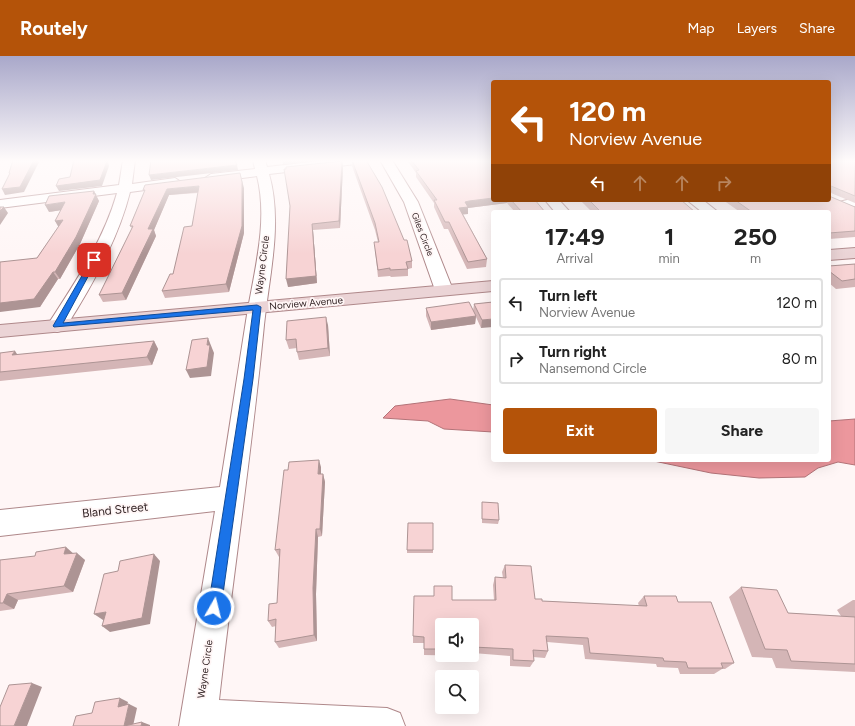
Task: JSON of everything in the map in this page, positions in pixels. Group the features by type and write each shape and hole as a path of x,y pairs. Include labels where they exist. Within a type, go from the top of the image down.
{"street":[{"path":"0,204 99,191"},
{"path":"57,326 88,272 111,226 123,191"},
{"name":"Wayne Circle","path":"198,722 230,498 249,379 257,307 266,248 267,215 264,191"},
{"name":"Giles Circle","path":"404,191 430,248 444,290"},
{"path":"554,202 561,210"},
{"path":"697,202 707,210"},
{"path":"831,255 855,253"},
{"name":"Norview Avenue","path":"0,331 491,286"},
{"name":"Bland Street","path":"0,522 230,498"},
{"path":"198,722 387,726"}],"shaded area":[{"path":"450,399 491,405 491,432 444,429 428,421 383,418 395,406"},
{"path":"855,419 855,465 838,462 818,468 805,477 759,478 711,473 659,462 831,462 831,421"}],"building":[{"path":"92,191 94,191 93,194 96,194 76,237 55,272 53,272 34,299 0,303 0,262 37,258 63,220 55,221 65,202 45,205 49,196"},
{"path":"144,191 166,191 148,229 153,229 122,293 99,295 133,226 130,226"},
{"path":"198,191 242,191 242,226 226,284 162,291 170,274 173,274 184,227 192,226"},
{"path":"288,191 340,191 339,221 312,224 316,276 286,279 290,206"},
{"path":"363,191 384,191 404,240 407,240 412,261 406,262 408,269 390,270 390,268 378,270 374,242 379,242 375,223"},
{"path":"431,191 491,191 491,198 465,202 468,207 459,208 487,259 468,262 449,222 445,222 434,200 437,200"},
{"path":"844,191 855,191 855,196"},
{"path":"831,197 855,207 855,231 831,233 831,210 749,210 738,202 831,202"},
{"path":"513,202 537,202 543,210 520,210"},
{"path":"591,202 683,202 693,210 599,210"},
{"path":"855,264 855,279 842,281 831,273 831,266"},
{"path":"469,302 476,316 431,322 426,308"},
{"path":"491,302 491,319 482,320 474,304"},
{"path":"326,317 328,348 297,352 296,339 286,340 287,321"},
{"path":"208,338 207,345 210,345 207,367 186,370 192,340"},
{"path":"154,341 147,357 0,372 0,353 15,351 12,355"},
{"path":"319,460 318,474 323,474 320,529 316,529 313,588 314,635 275,642 276,619 268,621 269,604 277,603 280,549 275,550 284,470 288,470 289,462"},
{"path":"482,502 498,503 499,520 482,519"},
{"path":"408,523 433,523 433,550 407,550"},
{"path":"66,547 64,554 77,553 64,586 7,594 3,603 0,603 0,560 35,556 36,552"},
{"path":"154,554 142,618 102,626 106,612 94,614 104,574 118,571 120,561"},
{"path":"505,565 531,566 535,599 542,599 542,601 647,606 644,596 676,596 678,602 711,602 734,663 721,663 723,668 688,668 686,662 664,661 663,658 590,653 588,638 546,636 548,651 533,650 534,661 513,660 513,649 479,647 479,618 435,618 435,649 424,649 424,637 413,636 414,596 434,596 434,586 452,586 452,600 496,600 495,577 506,578"},
{"path":"741,587 777,590 788,613 855,617 855,664 791,661 787,650 765,649"},
{"path":"32,683 14,726 0,726 0,707 9,685"},
{"path":"120,698 118,707 129,704 124,726 73,726 76,716 92,713 95,702"},
{"path":"142,722 141,726 124,726"}],"route":[{"path":"94,260 57,326 257,307 249,379 214,608"}]}
